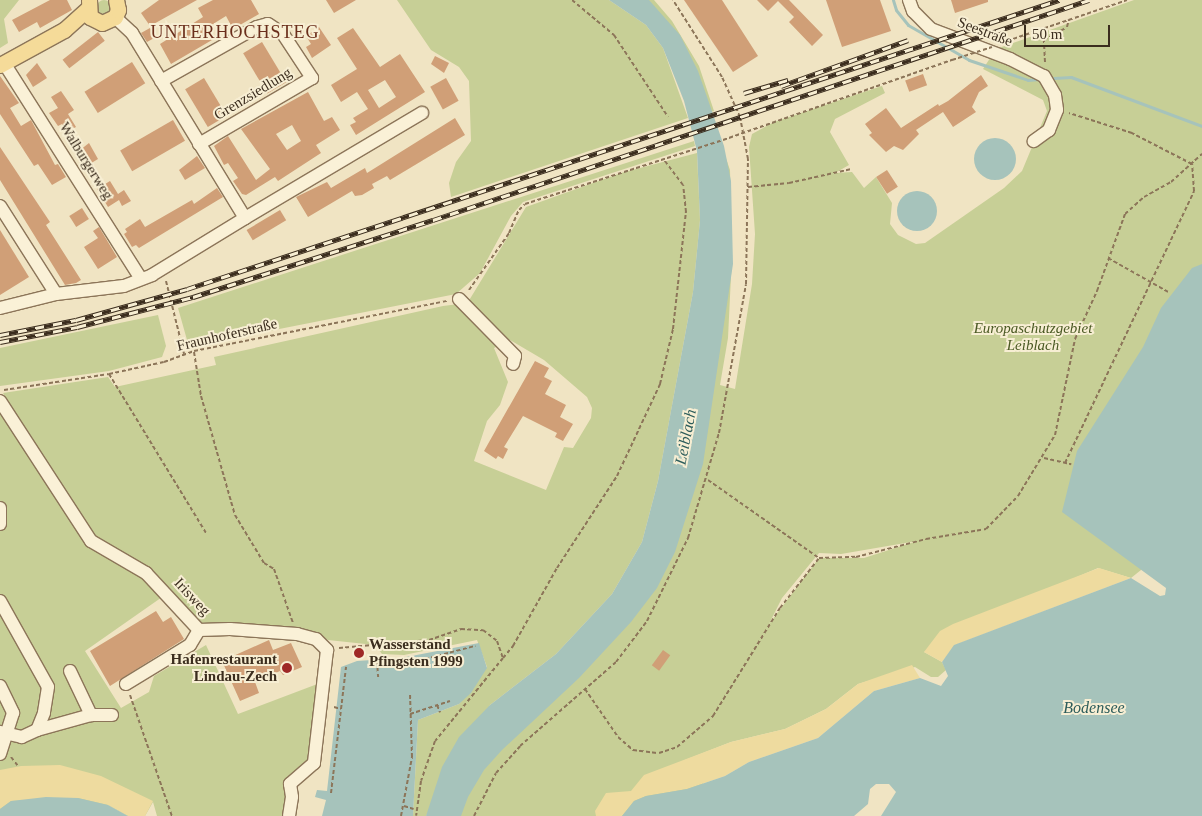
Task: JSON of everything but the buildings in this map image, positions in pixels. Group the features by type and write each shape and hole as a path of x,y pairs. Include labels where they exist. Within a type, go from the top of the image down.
{"main road":[{"path":"64,30 88,4 96,22"},
{"path":"2,64 64,30 96,22 107,23 119,7"}],"street":[{"name":"Seestraße","path":"909,0 913,11 931,28 1010,59 1044,76"},
{"path":"119,7 160,81 245,218"},
{"name":"Grenzsiedlung","path":"160,81 257,27 268,24 278,28 312,78 200,144"},
{"name":"Walburgerweg","path":"2,64 140,277"},
{"path":"1034,141 1049,130 1057,110 1056,95 1044,76"},
{"path":"0,308 56,294 124,286 140,277 152,275 422,113"},
{"path":"0,206 56,294"},
{"path":"459,299 515,356 513,364"},
{"name":"Irisweg","path":"0,401 91,541 146,573 199,630 230,629 297,634 316,639 327,650"},
{"path":"0,508 0,524"},
{"path":"0,601 48,687 37,730"},
{"path":"126,684 190,645 199,630"},
{"path":"289,816 292,797 290,784 314,763 327,650"},
{"path":"70,671 91,715"},
{"path":"0,686 13,712 3,733 0,754"},
{"path":"3,733 22,737 37,730 91,715 112,715"}],"path":[{"path":"572,0 614,35 668,117"},
{"path":"474,816 496,773 520,746 616,662 647,621 688,538 707,480 726,400 743,306 749,258 748,187 744,133 722,76 673,0"},
{"path":"459,299 482,275 525,204 744,133 1127,0"},
{"path":"1044,76 1043,42 1066,27 1069,19"},
{"path":"1057,110 1132,133 1192,164"},
{"path":"707,480 820,558 856,557 926,539 986,529 1018,496 1044,458 1061,416 1076,338 1118,228 1132,205 1171,182 1202,154"},
{"path":"416,816 421,782 435,741 503,658 621,469 660,384 673,329 686,212 683,185 663,159"},
{"path":"1065,463 1194,191 1192,164"},
{"path":"748,187 789,183 851,169"},
{"path":"1108,258 1168,292"},
{"path":"169,290 184,354"},
{"name":"Fraunhoferstraße","path":"0,390 109,374 164,362 194,351 459,299"},
{"path":"194,351 203,405 235,515 264,563 274,569 297,634"},
{"path":"109,374 206,533"},
{"path":"1044,458 1071,464"},
{"path":"585,689 618,737 633,750 659,753 676,747 714,716 780,608 820,558"},
{"path":"327,650 429,640 462,629 482,630 497,641 503,658"},
{"path":"386,664 401,663 475,646"},
{"path":"401,658 401,663"},
{"path":"378,661 378,678"},
{"path":"331,792 346,667"},
{"path":"126,684 172,816"},
{"path":"401,816 412,757 410,695"},
{"path":"410,714 450,701"},
{"path":"437,705 440,712"},
{"path":"334,707 342,709"},
{"path":"403,806 414,809"}],"green space":[{"path":"0,0 19,0 4,19 8,43 0,48"},
{"path":"101,0 107,0 111,7 107,14 101,14 97,10 97,4"},
{"path":"397,0 609,0 646,25 663,48 688,118 451,197 449,183 456,162 471,141 469,81 459,67 431,50"},
{"name":"Europaschutzgebiet Leiblach","path":"626,0 654,0 672,21 699,66 714,111 710,112 730,170 732,255 728,338 720,385 735,389 752,284 755,234 749,147 752,134 774,122 882,86 885,93 835,119 830,132 849,165 835,173 852,172 864,188 876,177 892,203 890,224 898,235 916,244 925,243 1004,188 1022,171 1047,111 1043,100 983,69 996,49 1134,0 1202,0 1202,286 1141,570 1131,578 1098,568 1028,598 924,652 942,662 946,670 938,677 931,677 915,667 858,684 826,709 785,729 731,742 685,760 728,816 445,816 648,567 711,217 679,64","holes":["917,541 864,558 819,558 769,624 782,598 819,553 841,554"]},
{"path":"694,141 695,146 523,202 511,216 480,273 456,294 189,347 178,308"},
{"path":"697,153 700,220 693,292 658,481 642,542 612,594 556,654 490,705 426,816 413,816 418,720 459,704 487,667 477,640 404,655 382,654 375,645 328,640 316,634 200,626 93,539 3,393 108,377 115,387 216,365 214,357 443,306 459,304 465,307 526,207 621,173","holes":["510,340 544,360 587,397 592,408 591,418 573,448 564,447 546,490 474,461 487,421 500,405 508,382 494,348"]},
{"path":"158,315 166,346 162,357 109,371 0,386 0,348"},
{"path":"0,412 89,542 145,574 165,595 85,651 121,708 149,692 154,676 206,645 238,714 320,683 312,761 298,773 286,816 157,816 153,802 145,816 128,816 108,805 0,809"}],"sand":[{"path":"1099,568 1131,578 955,645 942,662 924,652 940,631 953,624"},
{"path":"912,665 920,678 874,691 818,738 749,762 725,776 687,789 646,796 634,801 622,816 596,816 595,811 606,793 631,791 644,775 731,742 785,729 826,709 858,684"},
{"path":"60,765 101,776 153,801 145,816 128,816 108,805 78,798 11,801 0,809 0,770 21,766"}],"water":[{"name":"Leiblach","path":"609,0 649,0 680,35 698,71 724,146 731,181 733,264 703,464 675,552 657,588 631,622 579,678 502,750 484,770 468,797 461,816 426,816 442,767 459,737 490,705 556,654 612,594 642,542 658,481 693,292 700,220 697,151 684,101 663,48 646,25"},
{"path":"995,138 1010,144 1016,159 1010,174 995,180 980,174 974,159 980,144"},
{"path":"921,191 928,194 934,200 937,211 936,219 928,228 921,231 913,231 906,228 898,219 897,207 900,200 909,192"},
{"name":"Bodensee","path":"1202,264 1202,816 881,816 896,792 889,784 876,784 870,789 868,804 854,816 622,816 634,801 646,796 687,789 725,776 749,762 818,738 874,691 920,678 941,686 948,676 942,662 954,645 1131,578 1160,596 1165,595 1166,588 1062,512 1077,451 1143,347 1161,308 1192,268"},
{"path":"479,643 487,668 471,693 459,704 418,720 413,816 322,816 326,800 315,797 317,790 327,791 341,667 357,661 401,658"},
{"path":"46,797 78,798 108,805 128,816 0,816 0,809 11,801"}],"waterway":[{"path":"893,0 896,10 908,25 969,60 1028,80 1039,79"},
{"path":"1054,78 1071,77 1202,126"}],"railway":[{"path":"0,335 76,320 187,289 1059,0"},
{"path":"0,342 77,327 193,297 433,220 1089,0"},
{"path":"781,86 908,40"},
{"path":"744,93 788,80"}],"place":[{"name":"Wasserstand Pfingsten 1999","path":"359,653"},
{"name":"Hafenrestaurant Lindau-Zech","path":"287,668"}],"district":[{"name":"UNTERHOCHSTEG","path":"235,32"}]}
